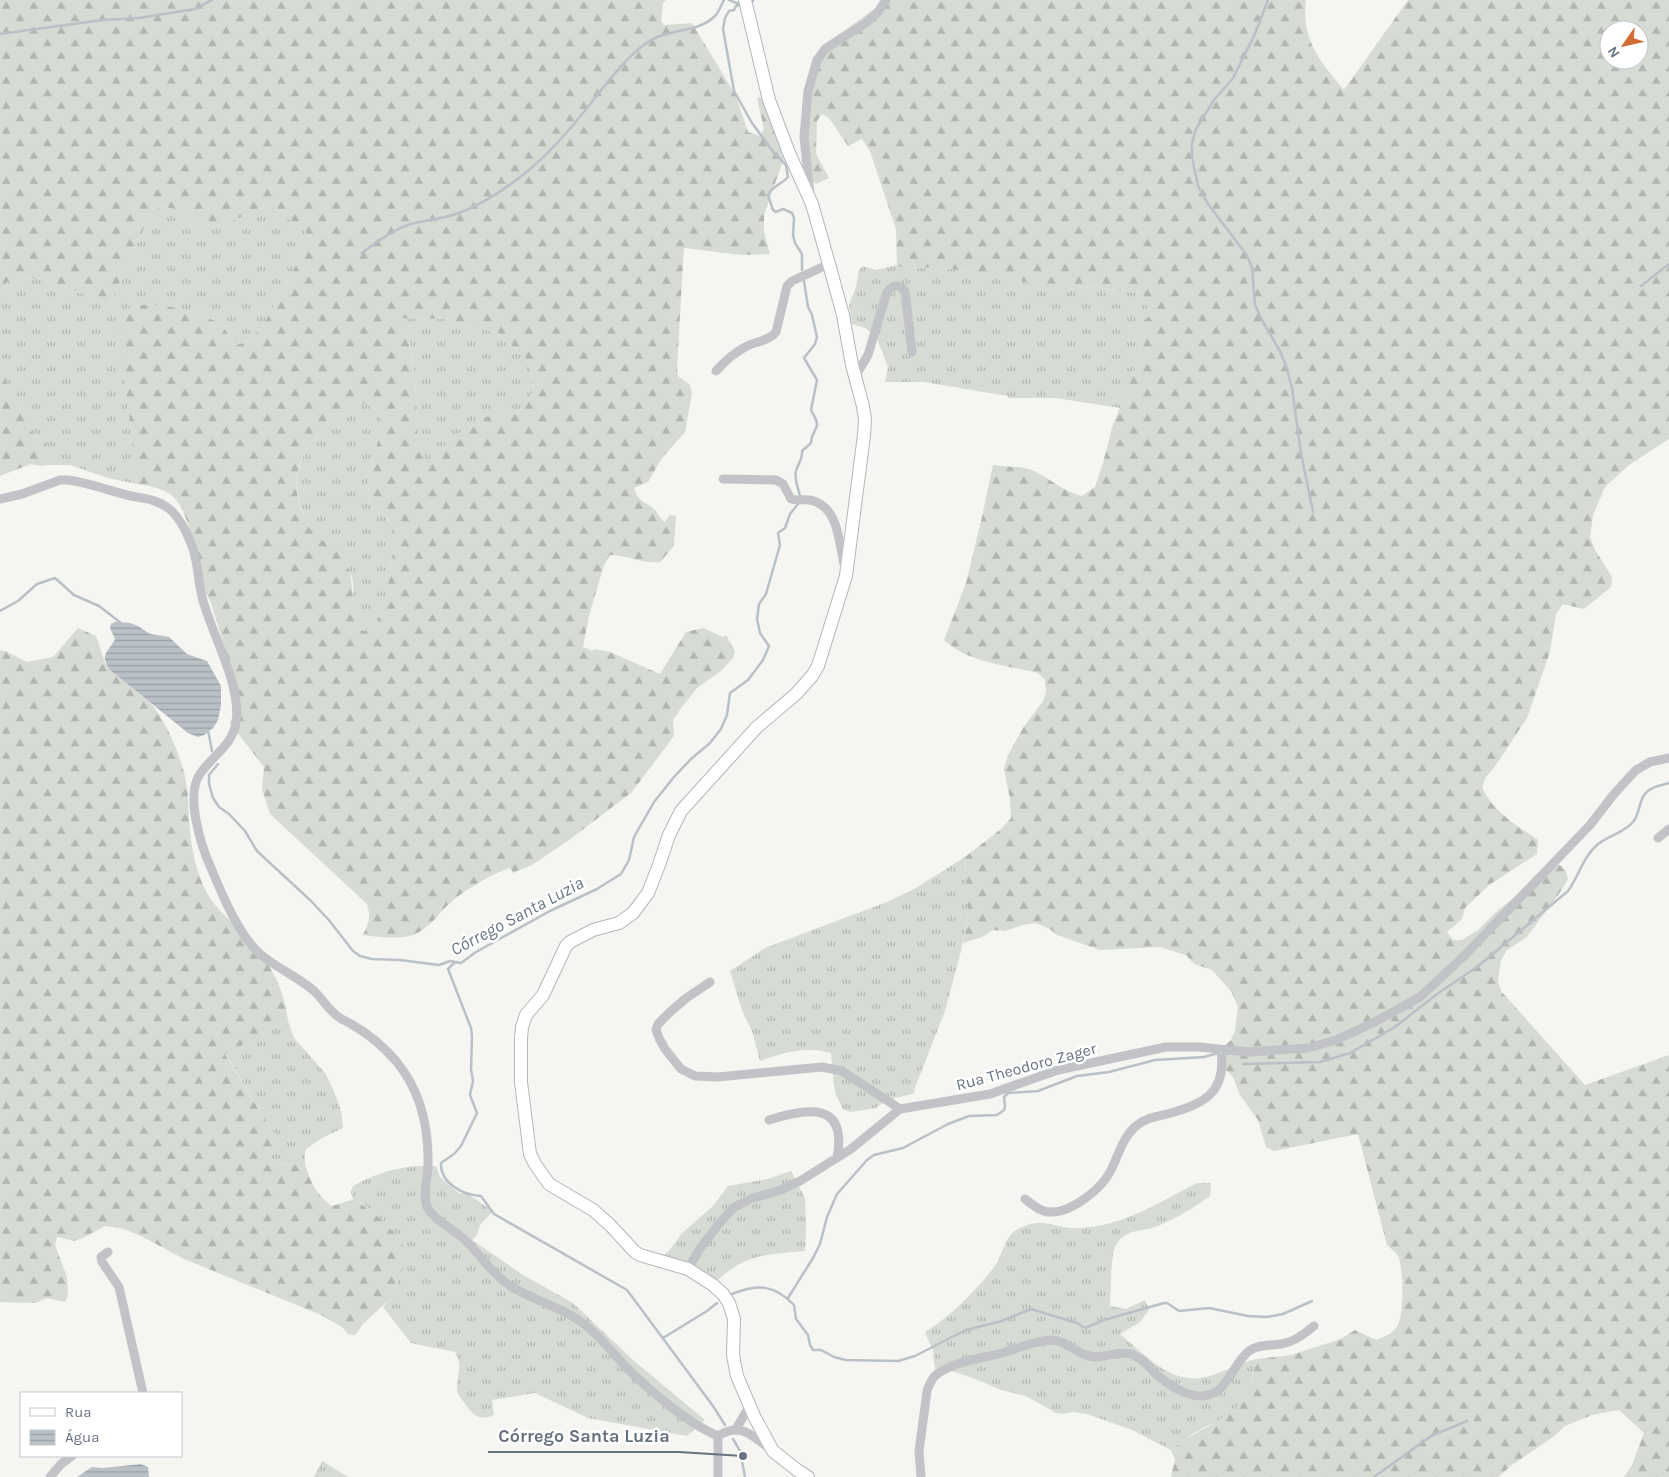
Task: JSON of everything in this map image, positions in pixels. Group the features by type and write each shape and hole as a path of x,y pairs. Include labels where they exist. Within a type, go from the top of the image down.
{"street":[{"path":"745,0 769,100 788,153 812,204"},
{"path":"773,1451 737,1376 734,1365 734,1319 723,1294 713,1285 688,1269 647,1258 635,1252 602,1218 581,1202 549,1184 539,1171 530,1154 522,1098 522,1027 526,1015 543,995 560,963 566,946 579,936 593,930 619,924 633,913 648,893 669,835 681,811 758,727 796,694 812,676 822,657 846,576 865,420 843,316 812,204 804,137 808,91 817,60 826,48 866,23 878,12 886,0"},
{"path":"716,371 726,360 742,349 773,337 776,332 787,286 829,264"},
{"path":"855,377 868,355 887,292 896,285 902,287 905,291 912,352"},
{"path":"723,479 776,480 783,484 791,499 811,500 819,504 835,522 846,576"},
{"path":"0,499 22,494 60,480 68,480 129,496 152,499 172,511 191,543 195,554 201,596 238,706 235,729 232,736 224,748 198,775 194,801 203,846 209,864 246,939 257,951 313,990 341,1019 376,1040 406,1074 416,1090 425,1123 428,1167 425,1188 429,1210 467,1242 487,1266 503,1281 522,1292 563,1310 586,1325 625,1366 652,1390 698,1427 718,1436"},
{"name":"Rua Theodoro Zager","path":"900,1109 990,1094 1058,1070 1166,1048 1199,1047 1249,1052 1308,1048 1336,1040 1373,1023 1420,997 1465,956 1567,850 1627,779 1643,765 1669,758"},
{"path":"1658,838 1669,830"},
{"path":"688,1269 699,1250 733,1208 750,1198 788,1187 837,1158 852,1149 900,1109 842,1071 822,1067 718,1077 695,1076 680,1070 659,1038 656,1030 658,1024 685,999 710,982"},
{"path":"1025,1199 1039,1209 1051,1213 1064,1210 1083,1200 1105,1181 1121,1146 1136,1126 1153,1117 1180,1110 1199,1102 1215,1091 1221,1066 1220,1050"},
{"path":"769,1120 793,1112 806,1111 828,1116 837,1127 839,1144 837,1158"},
{"path":"108,1252 102,1257 102,1262 119,1287 143,1392"},
{"path":"921,1477 919,1451 927,1391 936,1375 957,1364 1036,1342 1061,1341 1085,1355 1097,1356 1122,1353 1134,1356 1168,1383 1191,1395 1202,1396 1213,1394 1222,1388 1229,1380 1240,1360 1252,1349 1258,1346 1282,1344 1291,1341 1314,1326"},
{"path":"736,1428 750,1405"},
{"path":"718,1436 736,1428 752,1435 808,1477"},
{"path":"718,1436 718,1477"},
{"path":"50,1477 61,1464 71,1457"}],"green space":[{"path":"0,0 666,0 663,3 661,21 664,25 692,23 736,96 748,132 760,136 764,129 757,98 773,96 784,158 764,215 764,232 770,254 742,255 684,248 677,366 678,376 690,385 692,393 685,432 662,458 648,482 634,488 640,499 654,509 665,522 670,515 676,516 674,546 660,562 647,562 610,555 604,565 589,616 583,647 593,651 594,649 610,652 660,674 686,632 703,628 723,637 726,635 735,651 733,658 721,671 697,688 682,707 673,720 674,736 631,793 569,840 532,865 513,873 510,868 503,870 470,888 450,903 418,933 407,937 394,938 363,935 369,920 367,904 270,814 262,789 264,767 230,723 234,712 233,681 211,603 207,595 199,592 192,539 184,513 178,502 170,494 154,487 137,484 118,318 133,306 154,305 179,308 214,321 224,328 236,345 243,343 261,329 312,237 269,204 240,218 216,225 202,223 175,209 160,208 152,210 109,306 79,292 38,278 6,282 0,294","holes":["398,318 446,319 467,326 497,332 530,363 533,390 525,408 516,413 485,417 473,423 437,451 426,464 418,441 416,392 410,341","366,403 375,409 381,418 381,430 367,480 371,504 387,518 396,536 386,597 374,630 360,631 354,607 350,574 346,562 343,556 321,539 309,525 300,506 297,487 299,468 306,451 316,436 347,411"]},
{"path":"881,0 1306,0 1306,27 1309,38 1320,59 1344,90 1408,0 1669,0 1669,439 1629,465 1605,487 1593,515 1590,537 1595,550 1612,577 1611,587 1584,609 1563,604 1556,614 1550,652 1527,718 1486,777 1482,787 1492,804 1499,811 1538,840 1537,854 1489,885 1465,908 1462,919 1447,932 1453,940 1462,940 1478,930 1496,912 1553,866 1560,865 1566,871 1568,879 1526,938 1507,950 1501,960 1498,980 1501,991 1585,1085 1669,1055 1669,1477 1624,1477 1632,1465 1644,1433 1619,1410 1592,1415 1565,1426 1498,1477 1171,1477 1175,1460 1171,1450 1239,1406 1252,1381 1257,1359 1291,1355 1341,1339 1355,1330 1376,1340 1394,1330 1400,1319 1402,1301 1400,1262 1397,1255 1387,1245 1358,1134 1274,1151 1266,1147 1258,1120 1240,1095 1233,1077 1226,1070 1223,1047 1231,1040 1235,1031 1238,1007 1231,991 1212,970 1194,964 1186,955 1160,947 1100,950 1057,935 1050,929 1036,923 1005,931 993,930 982,937 963,943 968,914 965,857 1001,829 1011,818 1010,799 1004,769 1008,755 1023,728 1043,701 1046,692 1045,680 1038,673 976,658 954,648 944,640 966,583 993,465 1029,469 1068,491 1082,496 1095,487 1112,428 1137,363 1142,341 1143,321 1151,315 1141,293 1085,286 1068,290 1047,288 1014,279 938,267 906,270 897,265 896,229 870,151 862,139 848,146 829,118 822,114 817,121 816,154 829,178 816,184 810,178 802,142 807,90 830,41 877,7"},
{"path":"269,204 312,237 261,329 243,343 236,345 224,328 214,321 179,308 154,305 133,306 119,318 137,484 108,478 70,465 47,465 51,457 45,441 33,434 13,396 0,365 0,294 6,282 38,278 79,292 109,306 152,210 160,208 175,209 202,223 216,225 240,218"},
{"path":"897,265 906,270 938,267 1014,279 1048,288 1068,290 1084,286 1141,293 1151,315 1143,321 1142,341 1137,363 1120,408 1056,398 1008,398 1008,396 924,382 885,382 888,367 876,336 865,328 852,324 849,305 856,287 859,270 863,266 876,270"},
{"path":"397,318 446,319 467,326 497,332 530,363 533,390 525,408 516,413 502,416 437,451 426,465 418,441 416,392 410,341"},
{"path":"0,365 13,396 33,434 45,441 51,457 47,465 31,464 0,476"},
{"path":"366,403 375,409 381,418 381,430 367,480 371,504 387,518 396,536 386,597 374,630 360,631 354,608 351,575 309,525 300,505 297,486 299,468 306,451 317,436 331,422 347,411"},
{"path":"78,628 96,636 105,663 110,670 150,703 164,723 171,736 185,776 192,848 203,884 216,906 253,943 274,974 283,996 288,1021 225,1054 276,1137 266,1165 305,1164 314,1187 326,1202 332,1206 355,1199 385,1222 403,1245 407,1257 393,1296 363,1324 355,1335 348,1334 342,1327 321,1315 184,1259 141,1236 121,1228 105,1226 74,1241 57,1237 55,1245 67,1277 68,1295 65,1302 47,1298 35,1303 0,1302 0,650 27,662 53,657"},
{"path":"965,857 968,914 961,951 945,1011 914,1090 915,1093 885,1101 876,1108 850,1112 843,1109 836,1095 831,1053 813,1050 795,1051 760,1061 752,1031 742,1010 730,971 765,948 887,902 914,889"},
{"path":"288,1021 294,1038 326,1074 341,1111 343,1128 322,1138 305,1150 305,1164 265,1165 276,1137 225,1053"},
{"path":"436,1166 440,1177 460,1194 465,1192 493,1211 480,1225 477,1235 472,1240 523,1275 573,1303 633,1360 705,1420 687,1436 588,1418 535,1393 492,1400 494,1415 488,1417 480,1417 469,1410 457,1392 459,1363 455,1352 411,1343 383,1307 393,1295 407,1257 368,1208 353,1199 351,1192 353,1186 376,1175 400,1168"},
{"path":"791,1171 805,1198 805,1251 758,1257 737,1266 716,1282 663,1257 681,1234 714,1205 728,1186 768,1179"},
{"path":"1197,1183 1211,1183 1210,1196 1186,1212 1166,1222 1130,1233 1116,1245 1112,1265 1110,1306 1126,1309 1145,1300 1149,1310 1140,1322 1120,1334 1151,1361 1174,1374 1186,1378 1199,1378 1213,1375 1257,1359 1251,1384 1246,1395 1239,1406 1230,1414 1193,1434 1171,1450 1132,1430 1087,1414 1072,1412 1056,1413 1026,1396 1001,1390 946,1369 935,1371 933,1351 925,1332 962,1303 987,1276 1013,1232 1036,1223 1081,1228 1112,1223 1141,1212"},
{"path":"322,1461 348,1477 314,1477"}],"water":[{"path":"115,622 130,623 150,634 169,637 187,654 207,661 221,686 221,705 218,720 213,728 198,737 188,733 110,670 105,657 115,639 110,628 111,624"},
{"path":"141,1464 148,1467 149,1477 77,1477 92,1467 103,1468"}],"waterway":[{"path":"0,34 102,20 139,18 195,9 212,0"},
{"path":"362,253 398,229 411,224 459,213 485,201 509,186 533,167 557,143 614,74 645,44 663,35 700,26 708,22 716,14 724,0"},
{"path":"729,0 739,4"},
{"path":"1268,0 1254,36 1233,78 1214,100 1196,129 1192,143 1192,157 1198,186 1208,204 1246,254 1252,267 1255,305 1286,366 1292,388 1301,453 1313,512"},
{"name":"Córrego Santa Luzia","path":"741,4 736,6 734,10 729,11 725,18 723,29 734,91 752,123 774,153 786,165 788,177 768,195 773,210 776,212 783,209 792,213 794,218 793,235 795,243 802,254 802,270"},
{"path":"1641,286 1669,264"},
{"name":"Córrego Santa Luzia","path":"800,496 796,471 802,451 811,443 817,425 811,410 817,380 804,358 815,344 817,337 812,315 808,307 804,281"},
{"name":"Córrego Santa Luzia","path":"218,764 209,775 209,784 213,798 219,807 229,814 245,831 257,851 328,919 353,951 360,956 372,959 400,960 439,965 450,961 461,963 476,952 550,911 597,889 621,874 629,860 634,837 654,802 674,777 710,743 721,729 727,715 730,693 748,680 763,660 769,646 760,633 757,619 759,604 766,594 780,545 778,533 785,528 790,514 798,504"},
{"path":"0,611 18,601 37,584 55,578 74,595 99,606 121,623"},
{"path":"208,730 212,751"},
{"path":"1243,1064 1320,1062 1350,1053 1395,1027 1437,994 1477,967 1568,891 1592,850 1601,842 1625,829 1633,822 1647,792 1655,787 1669,783"},
{"name":"Córrego Santa Luzia","path":"455,962 448,969 471,1028 471,1069 473,1081 470,1095 477,1113 461,1146 454,1154 441,1163 444,1177 461,1191 481,1196 494,1214 627,1290 725,1425"},
{"path":"788,1298 820,1244 827,1217 837,1194 867,1160 874,1155 903,1148 948,1124 969,1116 997,1115 1004,1110 1004,1097 1008,1093 1038,1091 1077,1076 1109,1072 1155,1060 1204,1057 1218,1053"},
{"path":"732,1294 741,1290 758,1287 780,1293 794,1305 796,1319 808,1335 813,1350 821,1350 834,1357 846,1360 898,1361 915,1356 966,1330 1002,1321 1031,1309 1077,1323 1085,1328 1104,1320 1164,1303 1179,1311 1209,1308 1248,1316 1267,1317 1283,1314 1312,1301"},
{"path":"663,1338 717,1303"},
{"path":"1374,1477 1431,1436 1467,1421"},
{"name":"Córrego Santa Luzia","path":"733,1439 743,1456 745,1477"}],"place":[{"name":"Córrego Santa Luzia","path":"743,1456"}]}
